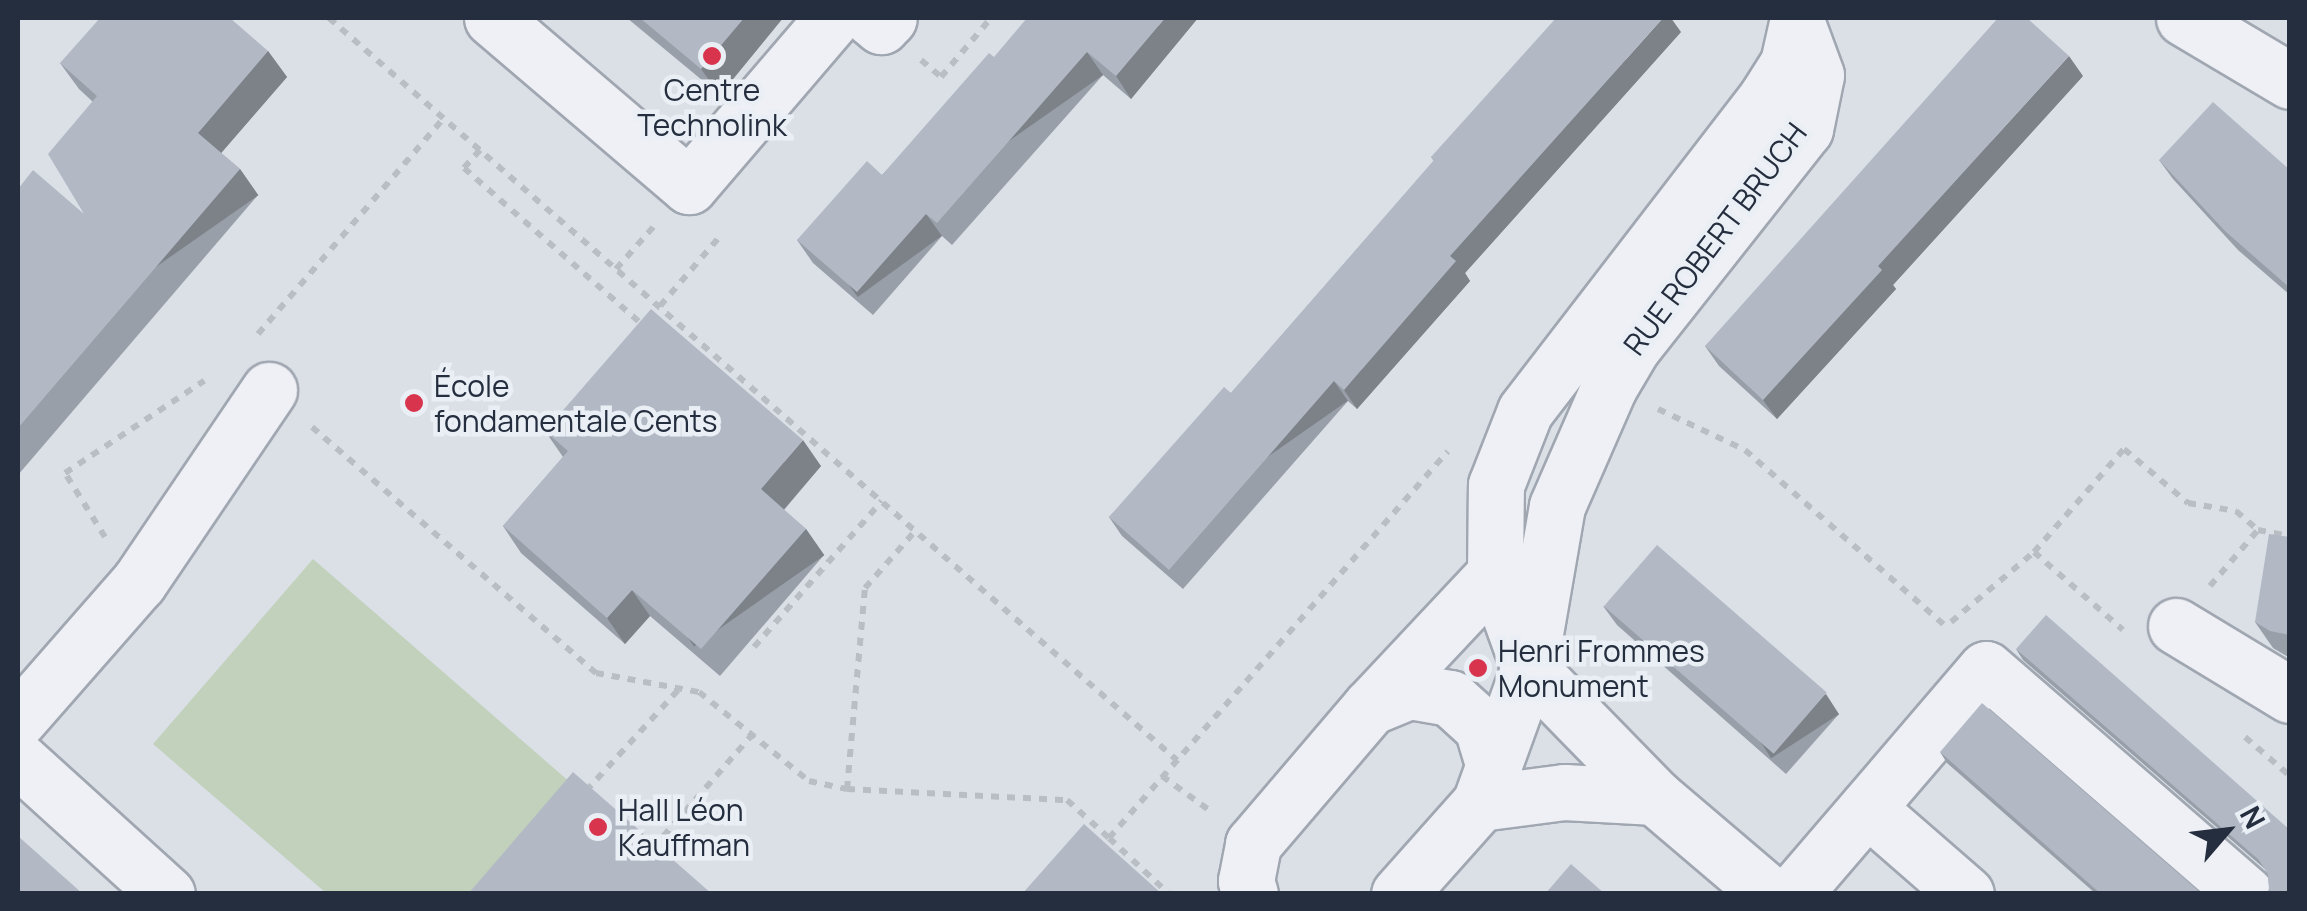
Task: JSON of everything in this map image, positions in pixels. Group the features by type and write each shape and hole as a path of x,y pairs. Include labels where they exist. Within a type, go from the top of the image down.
{"street":[{"path":"492,18 689,186 878,27"},
{"path":"2184,18 2290,81"},
{"name":"RUE ROBERT BRUCH","path":"1399,894 1487,785 1529,668 1542,572 1557,506 1609,387 1632,348 1806,129 1816,75 1799,19"},
{"name":"RUE ROBERT BRUCH","path":"1529,668 1495,574 1496,485 1525,411 1766,98 1788,63 1799,19"},
{"path":"18,720 139,582 270,390"},
{"path":"1250,894 1246,881 1253,844 1370,707 1495,574"},
{"path":"2176,626 2290,695"},
{"path":"1529,668 1656,796 1768,894"},
{"path":"1793,894 1986,669 2246,894"},
{"path":"1370,707 1410,691 1450,698 1482,726 1487,785 1656,796"},
{"path":"18,758 166,894"},
{"path":"1867,808 1966,894"}],"path":[{"path":"329,18 1178,760"},
{"path":"878,27 941,77 992,18"},
{"path":"293,295 443,119"},
{"path":"480,150 464,168 644,326"},
{"path":"86,510 65,473 219,372"},
{"path":"1609,387 1745,450 1946,626 1986,669"},
{"path":"270,390 596,673 700,692 808,781 847,789 1066,800 1169,894"},
{"path":"1108,838 1458,440"},
{"path":"1946,626 2034,552 2124,449 2188,503 2236,510 2258,530 2290,536"},
{"path":"754,647 882,502"},
{"path":"847,789 865,588 916,530"},
{"path":"2176,626 2258,530"},
{"path":"583,794 680,688"},
{"path":"650,851 751,736"}],"green space":[{"path":"313,559 594,803 516,893 326,893 153,744"}],"building":[{"path":"100,18 230,18 268,51 198,133 240,169 18,428 18,189 33,170 84,214 48,154 97,96 60,63"},
{"path":"640,18 744,18 701,69"},
{"path":"1027,18 1165,18 1116,76 1087,52 937,223 926,214 857,292 797,240 867,161 882,175 989,53 994,57"},
{"path":"1556,18 1663,18 1450,256 1456,261 1344,390 1334,381 1169,570 1109,517 1224,387 1231,393 1434,160 1431,157"},
{"path":"1998,18 2027,18 2069,56 1878,266 1882,270 1763,400 1705,346"},
{"path":"2213,102 2290,170 2290,288 2225,231 2159,160"},
{"path":"651,309 803,440 761,489 806,529 701,649 632,590 607,618 503,526 568,451 545,431"},
{"path":"2269,534 2290,537 2290,635 2270,631 2255,622"},
{"path":"1657,545 1827,693 1774,754 1604,606"},
{"path":"2046,615 2290,830 2290,894 2267,894 2268,874 2259,860 2016,649"},
{"path":"1982,703 2202,894 2101,894 1940,752"},
{"path":"573,772 712,894 468,894"},
{"path":"1084,824 1162,894 1022,894"},
{"path":"18,836 83,894 18,894"},
{"path":"1571,864 1605,894 1545,894"}],"place":[{"name":"Centre Technolink","path":"712,56"},
{"name":"École fondamentale Cents","path":"414,403"},
{"name":"Henri Frommes Monument","path":"1478,668"},
{"name":"Hall Léon Kauffman","path":"598,827"}]}
